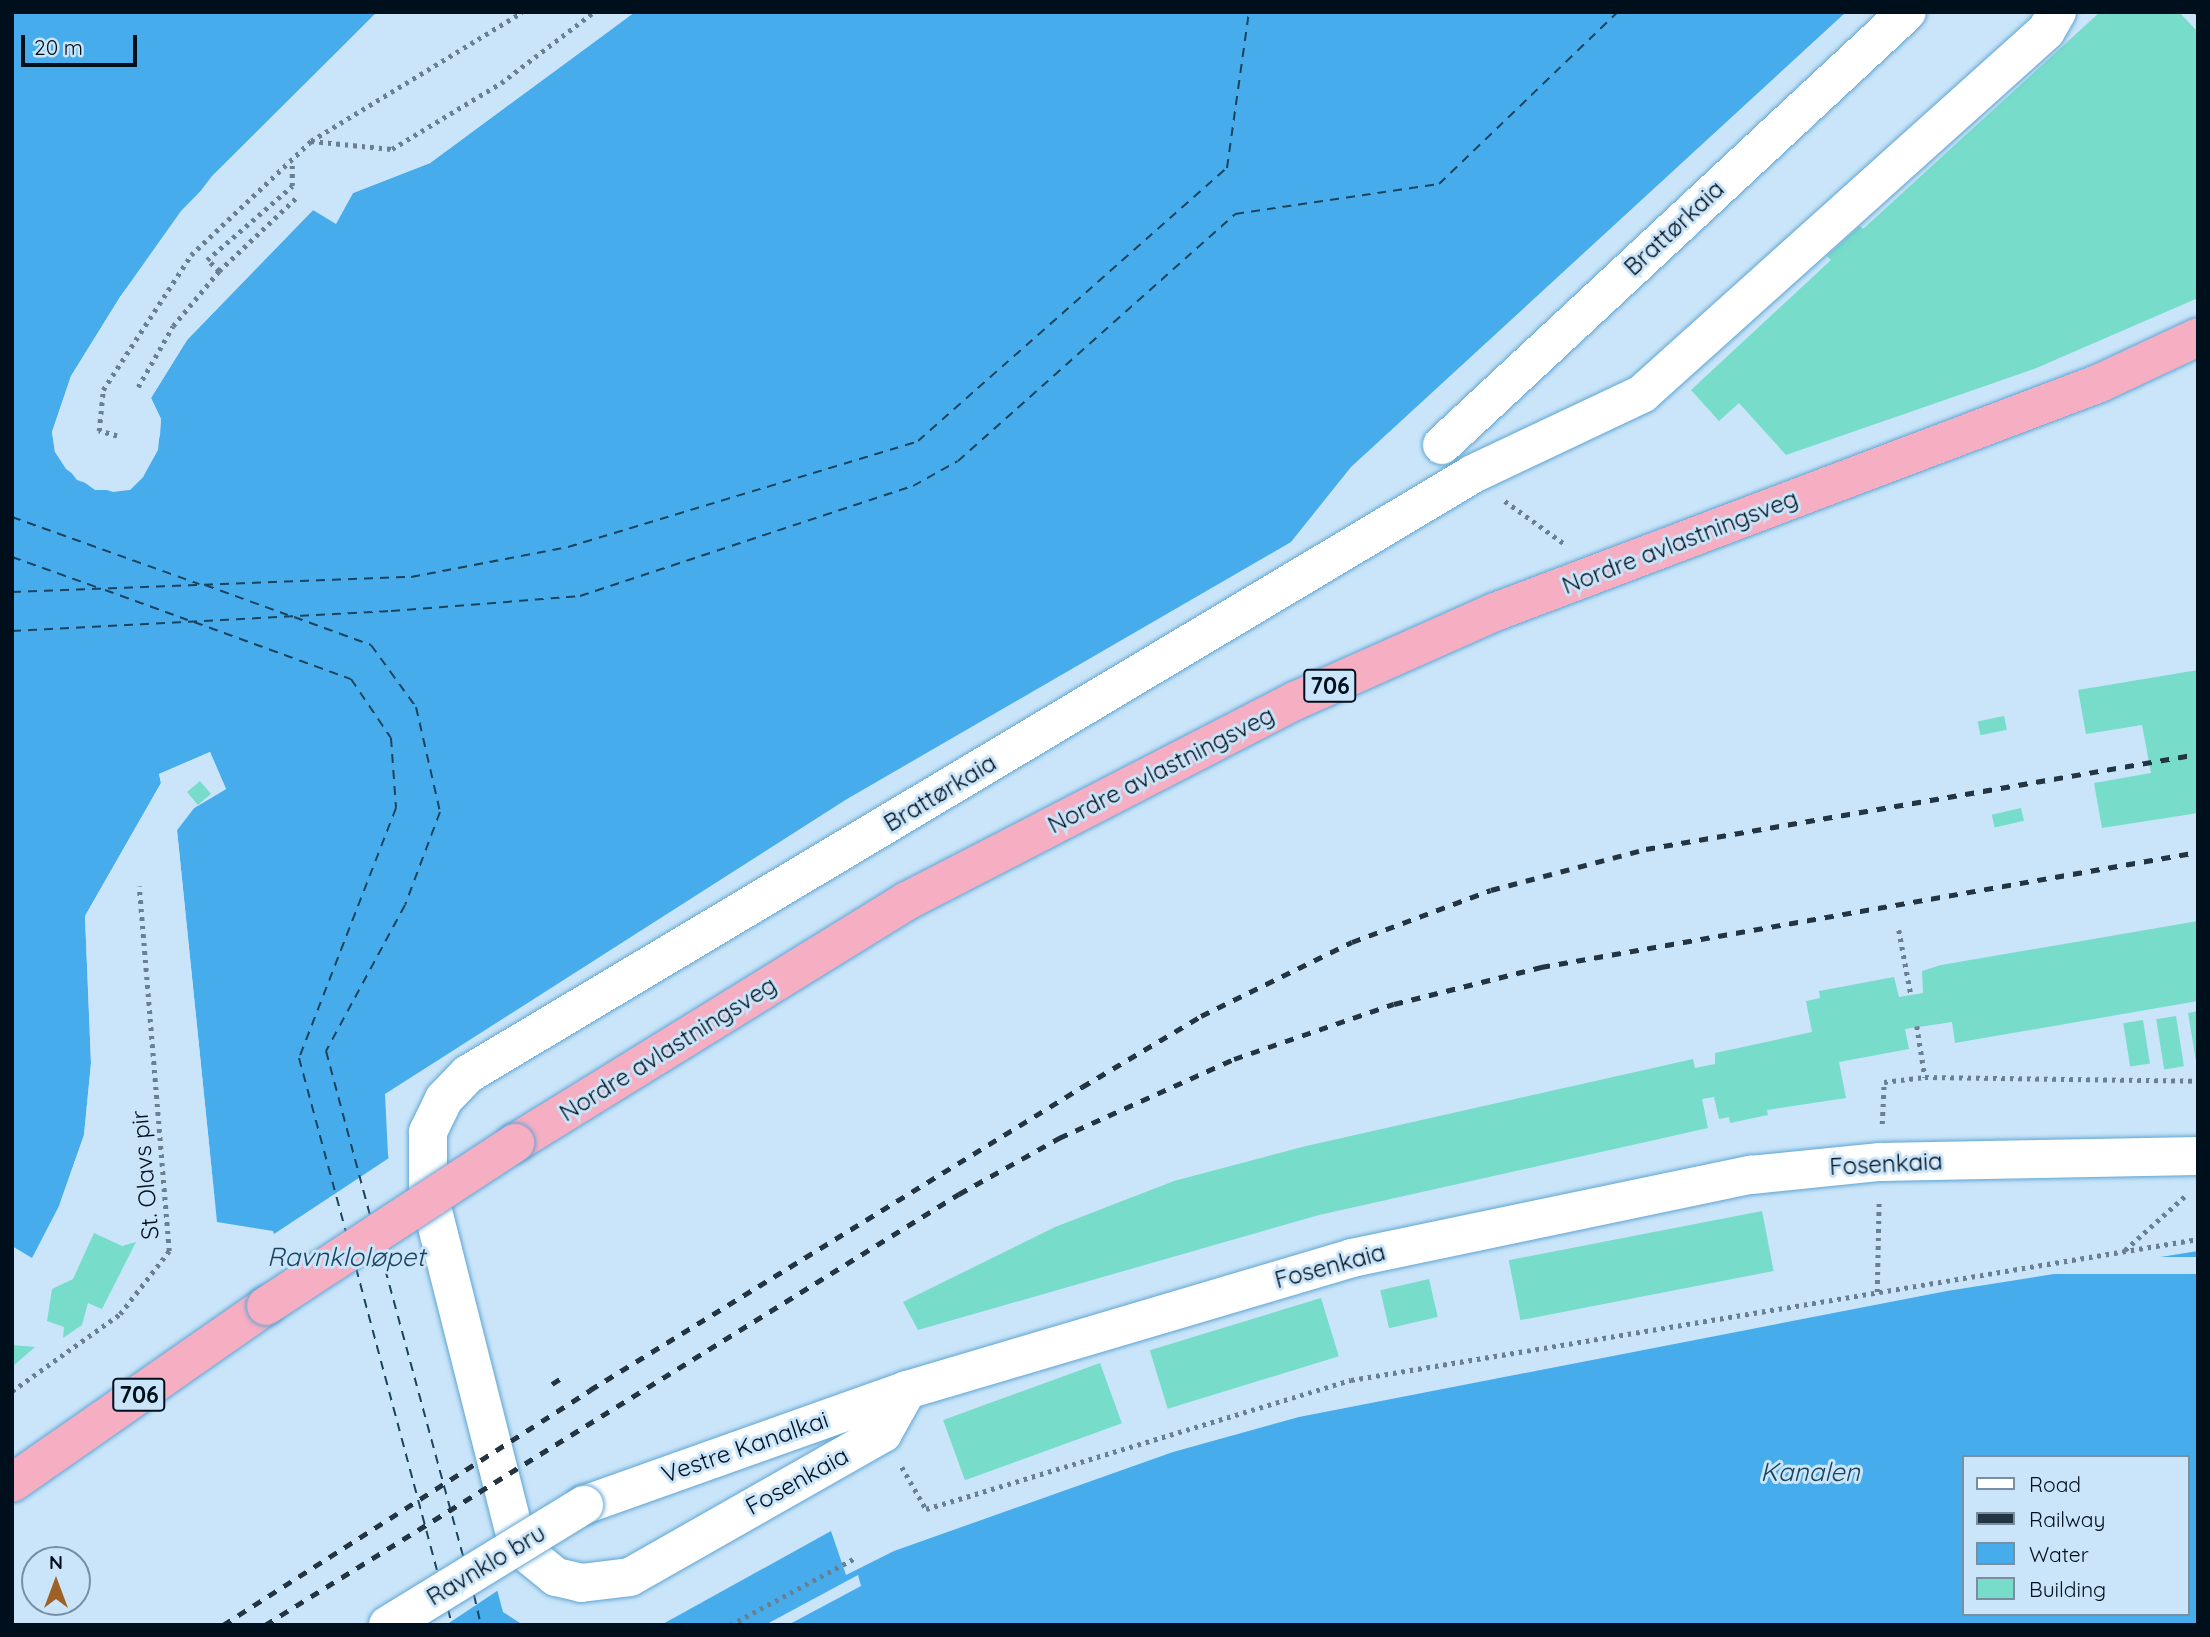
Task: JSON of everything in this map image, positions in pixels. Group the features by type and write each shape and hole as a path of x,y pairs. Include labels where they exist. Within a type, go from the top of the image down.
{"highway":[{"name":"Nordre avlastningsveg","path":"12,1483 265,1306 515,1143 907,901 1295,701 1495,612 2100,383 2198,337"}],"street":[{"name":"Brattørkaia","path":"1442,444 1907,12"},
{"name":"Brattørkaia","path":"428,1132 444,1099 468,1074 1464,479 1642,394 2046,31 2057,12"},
{"name":"Fosenkaia","path":"428,1132 428,1191 518,1546 536,1565 556,1577 581,1583 630,1577 883,1433"},
{"name":"Fosenkaia","path":"907,1390 1352,1258 1751,1175 1880,1162 2196,1172"},
{"path":"883,1433 907,1390"},
{"name":"Vestre Kanalkai","path":"584,1505 907,1390"},
{"name":"Ravnklo bru","path":"387,1625 584,1505"}],"path":[{"path":"117,436 99,431 103,390 191,255 311,141 522,12"},
{"path":"311,141 392,149 500,83 594,12"},
{"path":"219,271 207,260 292,186 292,160"},
{"path":"138,387 173,326 219,271 299,195"},
{"path":"1464,479 1472,502 1503,500 1568,546 1580,541"},
{"name":"St. Olavs pir","path":"12,1391 120,1314 169,1251 139,886"},
{"path":"1899,930 1911,995"},
{"path":"1917,1026 1925,1077"},
{"path":"2125,1251 2196,1172"},
{"path":"883,1433 926,1509 1352,1380 2198,1239"},
{"path":"730,1625 857,1557"}],"water":[{"path":"12,12 377,12 181,211 120,297 71,376 52,432 55,452 66,469 95,490 130,490 143,477 158,450 161,419 151,398 187,340 314,209 336,223 353,193 430,163 635,12 1846,12 1351,467 1291,542 847,799 385,1094 388,1155 402,1231 503,1612 523,1625 401,1625 273,1231 217,1222 177,830 194,808 226,789 210,752 159,774 161,783 85,916 91,1063 84,1135 59,1206 32,1258 12,1246"},
{"name":"Kanalen","path":"2198,1251 2198,1625 661,1625 831,1531 846,1575 894,1551 1173,1452 1299,1417 1947,1291"}],"pier":[{"path":"377,12 381,13 299,99 214,178 123,299 74,378 56,433 58,451 79,477 113,489 128,486 140,474 157,436 157,420 148,397 184,338 311,207 335,219 351,190 428,160 635,12 430,163 353,193 336,224 313,210 187,340 151,398 161,419 160,436 143,477 129,490 113,492 77,480 55,452 52,432 71,376 120,297 212,176"},
{"path":"210,752 226,789 194,808 177,830 217,1222 174,830 192,806 222,788 208,756 163,776 164,785 89,917 95,1064 87,1136 59,1206 84,1135 91,1063 85,916 161,783 159,774"},
{"name":"Ravnkloløpet","path":"392,1156 406,1231 500,1589 446,1625 397,1625 271,1236"},
{"path":"1736,1257 2198,1257 2198,1274 1736,1274"},
{"path":"858,1575 861,1586 788,1625 765,1625"}],"building":[{"path":"2100,12 2179,12 2198,32 2198,298 2034,369 1786,455 1739,403 1719,421 1691,390 1831,260 1827,256 1860,226 1863,229"},
{"path":"2198,670 2198,813 2102,828 2094,783 2151,773 2142,725 2086,734 2078,690"},
{"path":"2004,716 2007,730 1981,735 1978,722"},
{"path":"200,781 211,794 198,805 187,792"},
{"path":"2021,808 2024,821 1995,827 1992,815"},
{"path":"2198,921 2198,1001 1955,1043 1952,1022 1905,1029 1909,1049 1839,1062 1846,1098 1767,1110 1768,1115 1730,1123 1729,1117 1719,1119 1714,1097 1702,1099 1708,1128 1319,1215 918,1330 903,1302 1055,1227 1174,1181 1306,1146 1693,1059 1695,1068 1715,1064 1715,1053 1812,1032 1806,1001 1820,998 1819,991 1894,977 1899,997 1923,993 1922,971 1941,965"},
{"path":"2198,1011 2198,1061 2196,1061 2188,1013"},
{"path":"2176,1016 2184,1066 2164,1070 2156,1019"},
{"path":"2143,1020 2150,1063 2130,1067 2123,1023"},
{"path":"1762,1211 1774,1271 1520,1320 1509,1260"},
{"path":"94,1233 122,1246 136,1242 102,1309 88,1303 82,1325 63,1338 64,1327 47,1321 52,1289 73,1279"},
{"path":"1429,1279 1438,1317 1389,1328 1380,1290"},
{"path":"1321,1298 1339,1356 1168,1409 1150,1350"},
{"path":"12,1345 35,1347 12,1367"},
{"path":"1100,1363 1122,1423 965,1480 943,1420"}],"ferry route":[{"path":"12,592 411,577 568,547 918,441 1227,168 1249,12"},
{"path":"12,631 391,611 580,596 913,486 958,461 1235,214 1439,184 1618,12"},
{"path":"12,517 199,584"},
{"path":"12,557 99,588"},
{"path":"205,585 288,615"},
{"path":"105,590 188,620"},
{"path":"294,617 371,645 416,707 440,812 405,905 326,1051 370,1215"},
{"path":"194,622 351,679 391,738 396,808 299,1058 346,1232"},
{"path":"381,1254 463,1556"},
{"path":"356,1268 438,1573"},
{"path":"474,1595 481,1625"},
{"path":"448,1609 452,1625"}],"railway":[{"path":"223,1625 590,1390 1082,1087 1201,1016 1352,942 1491,890 1646,849 2198,754"},
{"path":"265,1625 959,1194 1059,1138 1234,1059 1394,1004 1541,967 2198,852"},
{"path":"552,1384 560,1379"}]}
